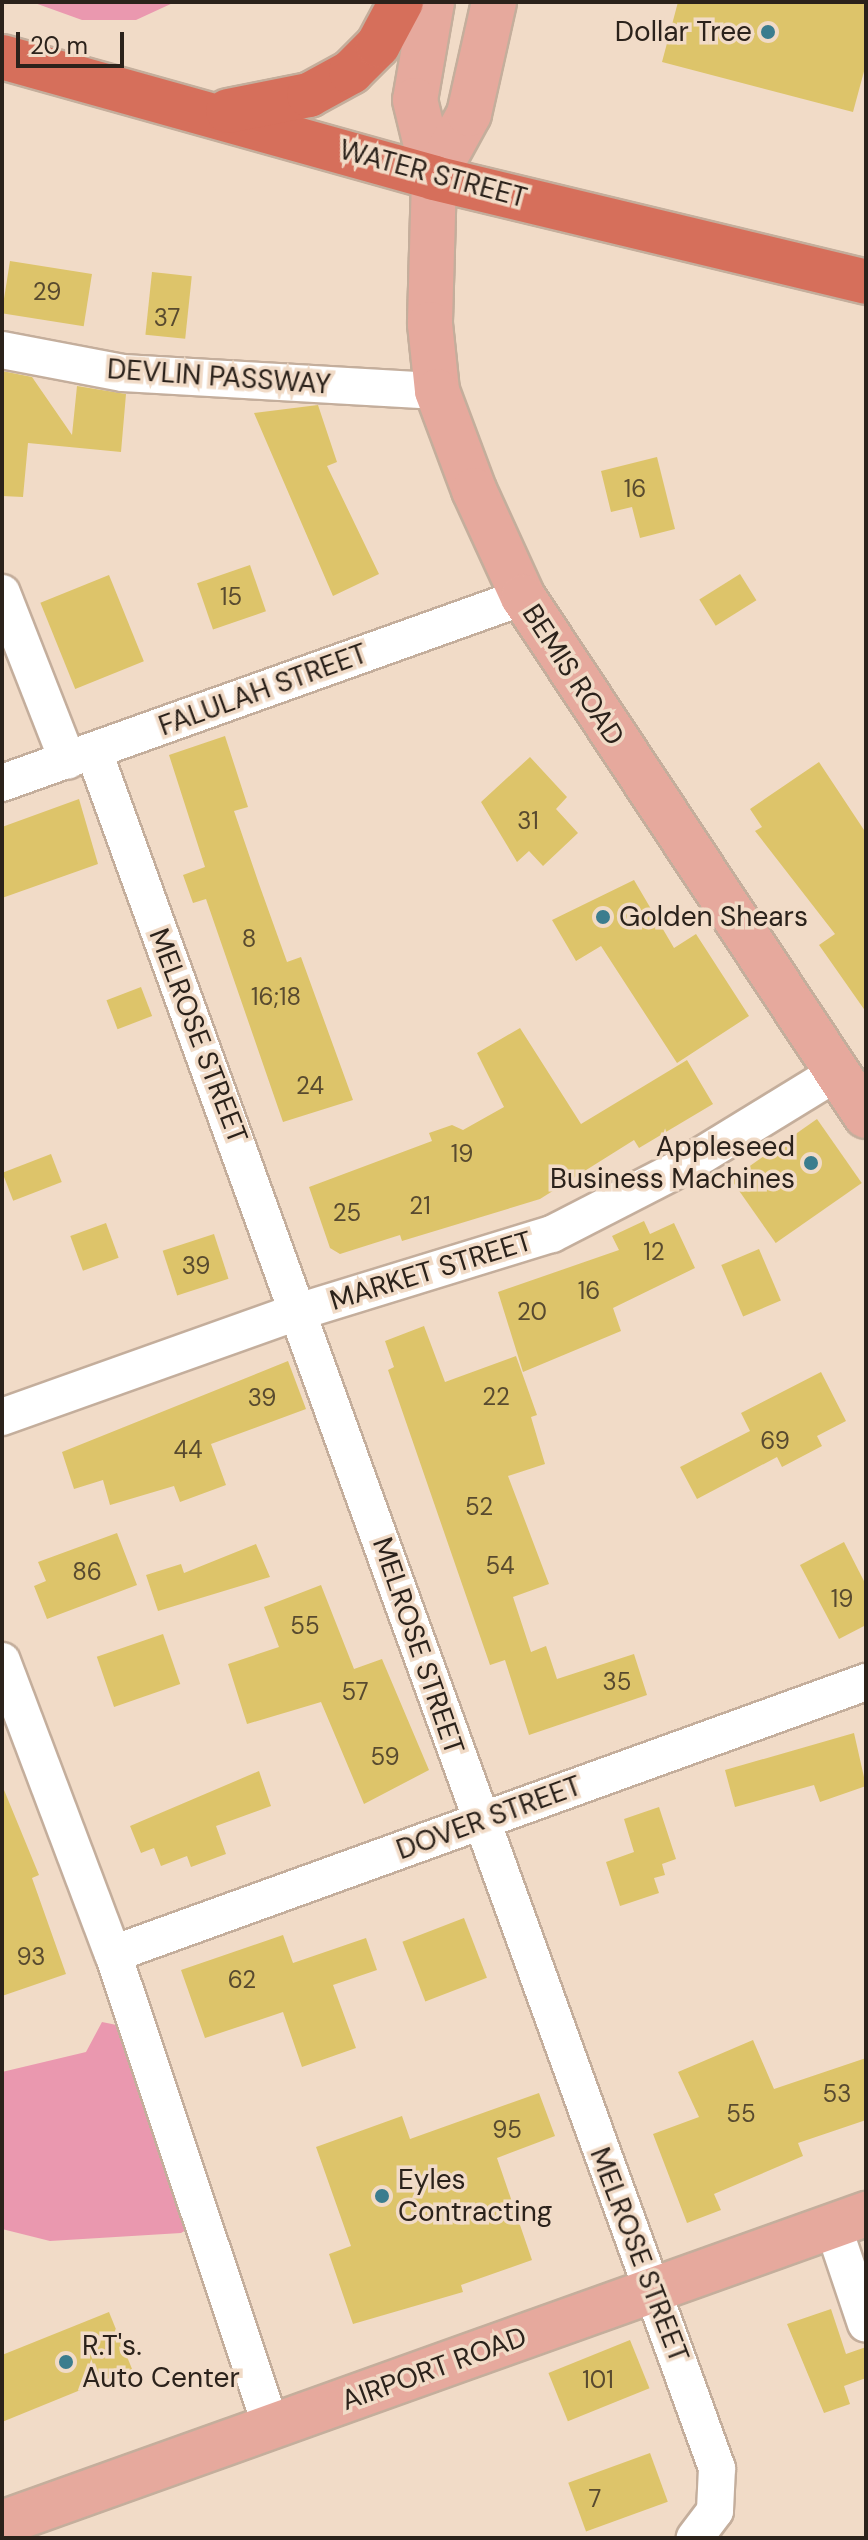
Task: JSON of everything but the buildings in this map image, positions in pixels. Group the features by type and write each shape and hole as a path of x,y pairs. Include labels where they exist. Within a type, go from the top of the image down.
{"highway":[{"path":"216,112 264,108 351,72 378,45 401,2"},
{"name":"WATER STREET","path":"2,57 216,112 434,178 866,282"}],"main road":[{"path":"432,2 415,100 434,178"},
{"path":"434,178 469,114 494,2"},
{"name":"BEMIS ROAD","path":"434,178 430,324 437,391 523,597 866,1116"},
{"name":"AIRPORT ROAD","path":"2,2523 849,2220"}],"street":[{"name":"DEVLIN PASSWAY","path":"2,350 123,373 437,391"},
{"path":"2,593 81,756"},
{"name":"FALULAH STREET","path":"2,783 523,597"},
{"name":"MELROSE STREET","path":"81,756 302,1311 478,1821 655,2290 717,2468 715,2511 695,2538"},
{"name":"MARKET STREET","path":"2,1417 302,1311 552,1234 686,1165 836,1073"},
{"path":"2,1661 113,1954 271,2427"},
{"name":"DOVER STREET","path":"113,1954 866,1682"},
{"path":"849,2220 866,2324"}],"shaded area":[{"path":"32,2 175,2 136,20 82,20"},
{"path":"102,2022 136,2029 201,2221 181,2233 50,2241 2,2229 2,2072 86,2052"}],"place":[{"name":"Dollar Tree","path":"768,32"},
{"name":"Golden Shears","path":"603,917"},
{"name":"Appleseed Business Machines","path":"811,1163"},
{"name":"Eyles Contracting","path":"382,2196"},
{"name":"R.T's. Auto Center","path":"66,2362"}]}
